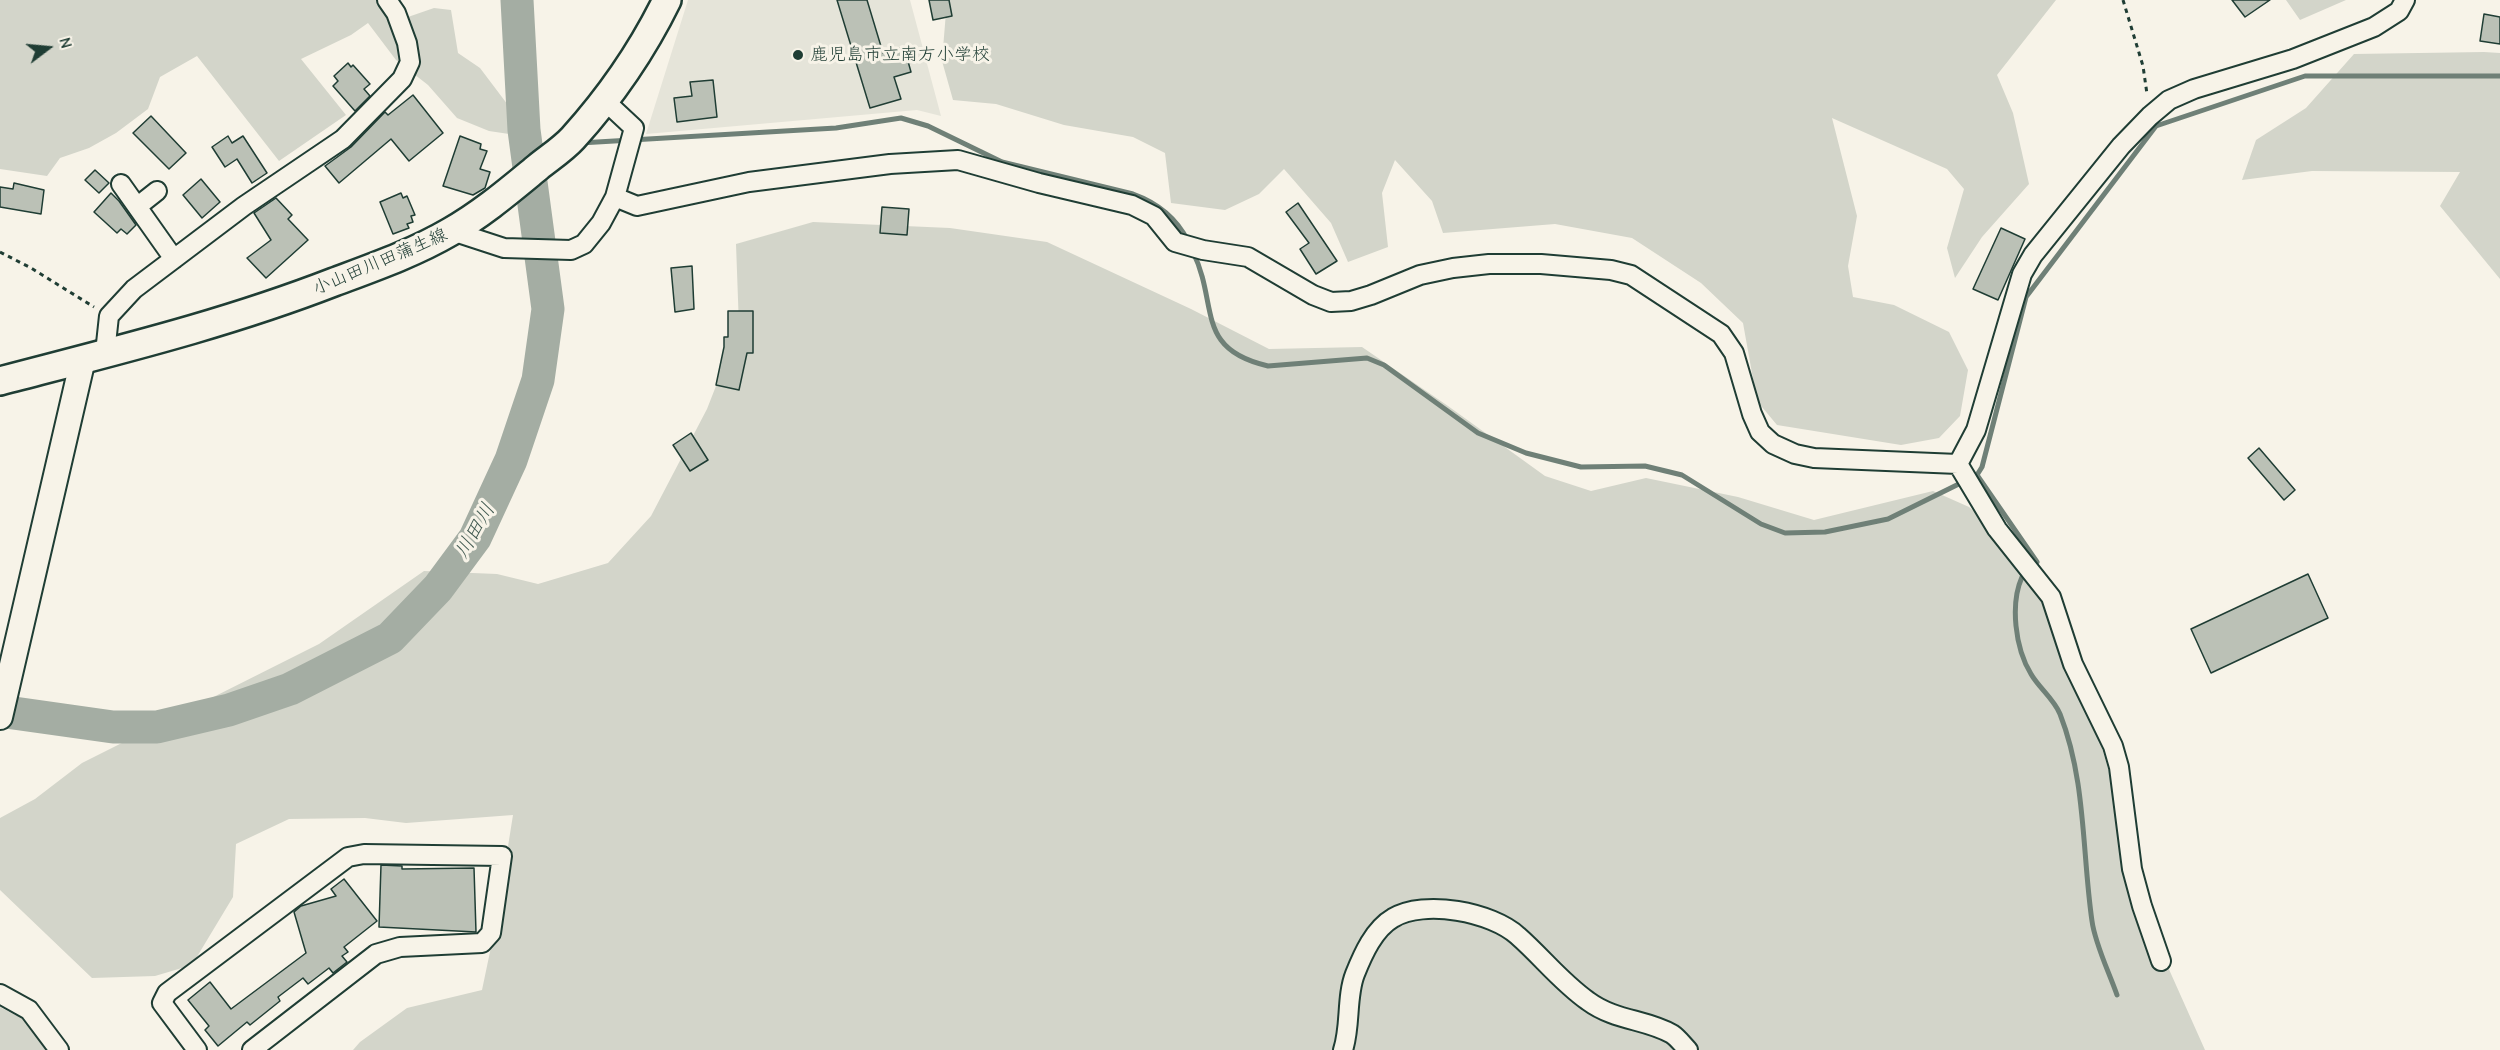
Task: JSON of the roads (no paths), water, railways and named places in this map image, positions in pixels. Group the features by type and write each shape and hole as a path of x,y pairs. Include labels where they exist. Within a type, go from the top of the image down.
{"main road":[{"name":"小山田川田蒲生線","path":"0,381 162,340 276,305 414,251 452,231 500,198 571,140 604,100 650,34 667,0"}],"street":[{"path":"3,706 94,356 108,316 134,289 244,206 343,139 402,79 410,62 407,43 396,13 387,0"},
{"path":"2161,961 2132,869 2119,767 2113,746 2073,664 2052,597 1997,529 1965,476 1976,430 2022,274 2033,255 2121,146 2150,116 2169,100 2194,88 2293,59 2374,27 2399,10 2405,0"},
{"path":"452,231 504,248 571,250 584,244 601,223 615,196 634,128 604,100"},
{"path":"615,196 637,206 749,182 890,165 958,160 1132,206 1154,216 1175,242 1203,250 1248,257 1313,296 1331,303 1351,301 1371,295 1420,275 1489,264 1583,266 1631,275 1720,334 1734,352 1752,414 1760,432 1773,444 1795,454 1814,458 1965,476"},
{"path":"122,184 174,259"},
{"path":"138,206 157,191"},
{"path":"197,1050 162,1003 167,993 348,857 364,854 502,856 491,933 482,943 400,947 376,954 252,1050"},
{"path":"1343,1050 1354,975 1375,934 1393,917 1423,909 1454,911 1489,919 1517,934 1550,970 1588,1002 1617,1017 1673,1035 1688,1050"},
{"path":"0,994 29,1010 59,1050"}],"waterway":[{"name":"川田川","path":"0,711 113,727 157,727 229,710 290,689 390,638 438,588 475,538 511,460 538,380 548,309 524,130 517,0"},
{"path":"1977,475 1982,467 2026,297 2156,126 2305,76 2500,76"},
{"path":"580,143 836,128 901,118 928,126 1002,162 1133,194 1158,206 1172,218 1188,241"},
{"path":"526,147 550,145"},
{"path":"1193,252 1201,271 1212,322 1219,336 1229,348 1245,358 1268,366 1367,358 1384,365 1478,433 1526,453 1581,467 1645,466 1682,475 1761,524 1785,533 1825,532 1888,519 1977,475 2037,562"},
{"path":"2022,577 2018,588 2015,613 2018,639 2021,652 2034,679 2060,714 2075,764 2094,930 2117,995"}],"place":[{"name":"鹿児島市立南方小学校","path":"798,55"}]}
